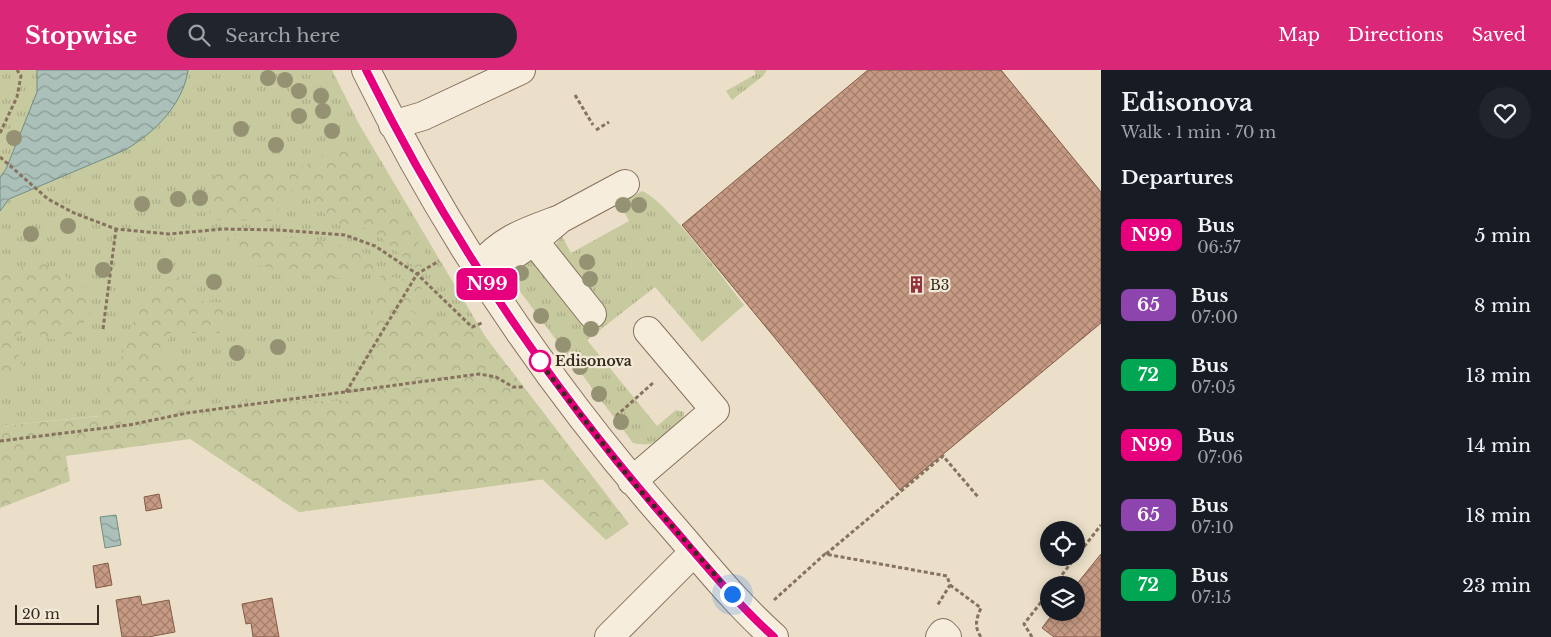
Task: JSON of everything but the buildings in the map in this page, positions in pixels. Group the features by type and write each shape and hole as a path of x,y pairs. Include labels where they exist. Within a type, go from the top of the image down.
{"street":[{"path":"366,70 393,125 477,269 549,374 632,481 694,552 774,637"},
{"path":"393,125 423,116 521,70"},
{"path":"477,269 491,251 525,232 560,219 625,184"},
{"path":"477,269 499,265 534,241 560,219"},
{"path":"534,241 592,314"},
{"path":"632,481 715,410 648,331"},
{"path":"609,637 694,552"},
{"path":"940,637 943,633 947,637"}],"path":[{"path":"0,133 17,97 21,76 17,70"},
{"path":"574,95 593,125"},
{"path":"596,130 609,122"},
{"path":"0,157 48,199 74,213 116,229 168,234 223,229 278,230 345,235 375,246 417,274 472,327 486,321"},
{"path":"103,329 116,229"},
{"path":"345,392 417,274 444,258"},
{"path":"614,417 676,364"},
{"path":"0,441 129,425 187,413 479,374 496,377 513,387 530,387 549,374"},
{"path":"770,603 825,554 943,456 979,498"},
{"path":"1085,545 1101,525"},
{"path":"825,554 947,576 950,584 981,608 976,617 976,630 981,637"},
{"path":"1061,576 1069,566"},
{"path":"936,608 950,584"},
{"path":"1032,637 1024,624 1040,604"}],"green space":[{"path":"0,70 332,70 359,124 568,476 299,512 244,401 0,426"},
{"path":"754,70 767,70 763,76 732,100 726,91 756,74"},
{"path":"335,148 360,155 430,261 418,270 371,229 337,224 303,195 290,190 272,221 208,220 216,170 301,168"},
{"path":"642,191 652,197 680,225 744,305 702,342 655,287 587,340 657,426 676,410 684,412 677,426 650,444 633,443 510,278 510,273 526,260 536,263 554,247 562,236 571,253 629,221 620,204"},
{"path":"231,234 309,239 359,249 375,263 372,273 324,280 253,264 227,247"},
{"path":"40,261 86,289 91,316 75,331 62,339 48,338 28,328 13,339 23,368 0,389 0,274"},
{"path":"174,271 198,301 228,303 220,333 171,333 161,360 193,362 194,389 184,407 244,401 348,401 381,275 409,280 423,287 404,311 456,320 487,339 629,524 606,540 542,479 299,512 190,439 66,456 70,481 0,508 0,426 101,416 140,303"}],"water":[{"path":"37,70 188,70 185,83 174,106 166,117 136,143 125,150 9,199 0,211 0,177 6,169 37,92"},
{"path":"116,515 121,545 105,548 100,517"}],"bus line":[{"name":"N99","path":"366,70 393,125 477,269 549,374 594,435 632,481 721,582 774,637"}],"place":[{"name":"B3","path":"916,285"},
{"name":"Edisonova","path":"540,361"}],"route":[{"path":"540,361 538,360 594,435 732,594"}]}
